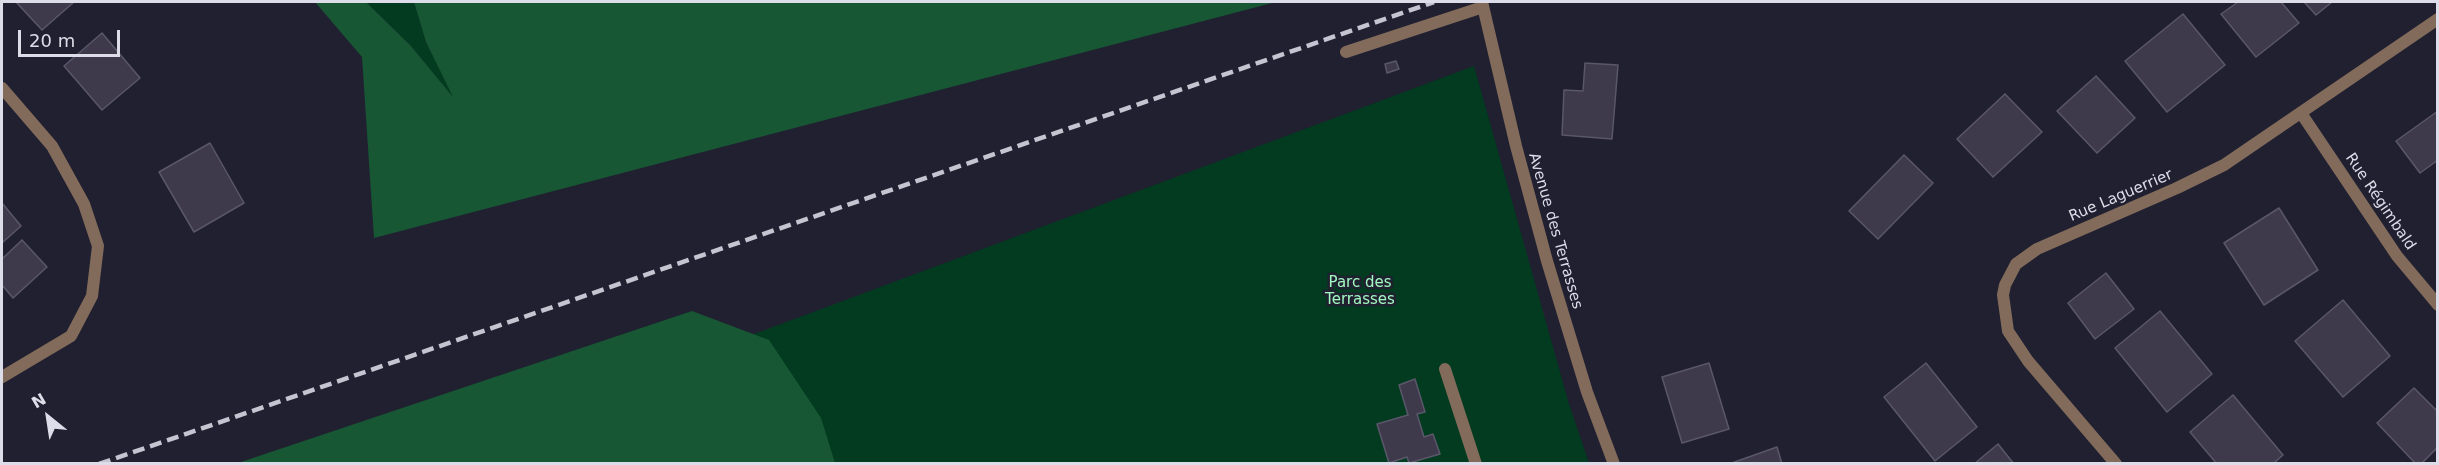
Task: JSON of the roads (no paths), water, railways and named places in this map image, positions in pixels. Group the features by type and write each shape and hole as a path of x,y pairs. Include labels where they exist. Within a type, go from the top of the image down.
{"street":[{"path":"1346,52 1482,4"},
{"name":"Avenue des Terrasses","path":"1482,4 1516,147 1547,261 1587,392 1614,464"},
{"name":"Rue Laguerrier","path":"2116,464 2028,361 2011,337 2003,306 2005,285 2021,259 2037,249 2202,176 2301,113 2438,19"},
{"path":"2,88 52,146 84,204 98,246 92,296 71,336 2,377"},
{"name":"Rue Régimbald","path":"2301,113 2397,256 2438,305"},
{"path":"1445,369 1476,464"}],"railway":[{"path":"99,464 1434,2"}],"park label":[{"name":"Parc des Terrasses","path":"1360,292"}]}
